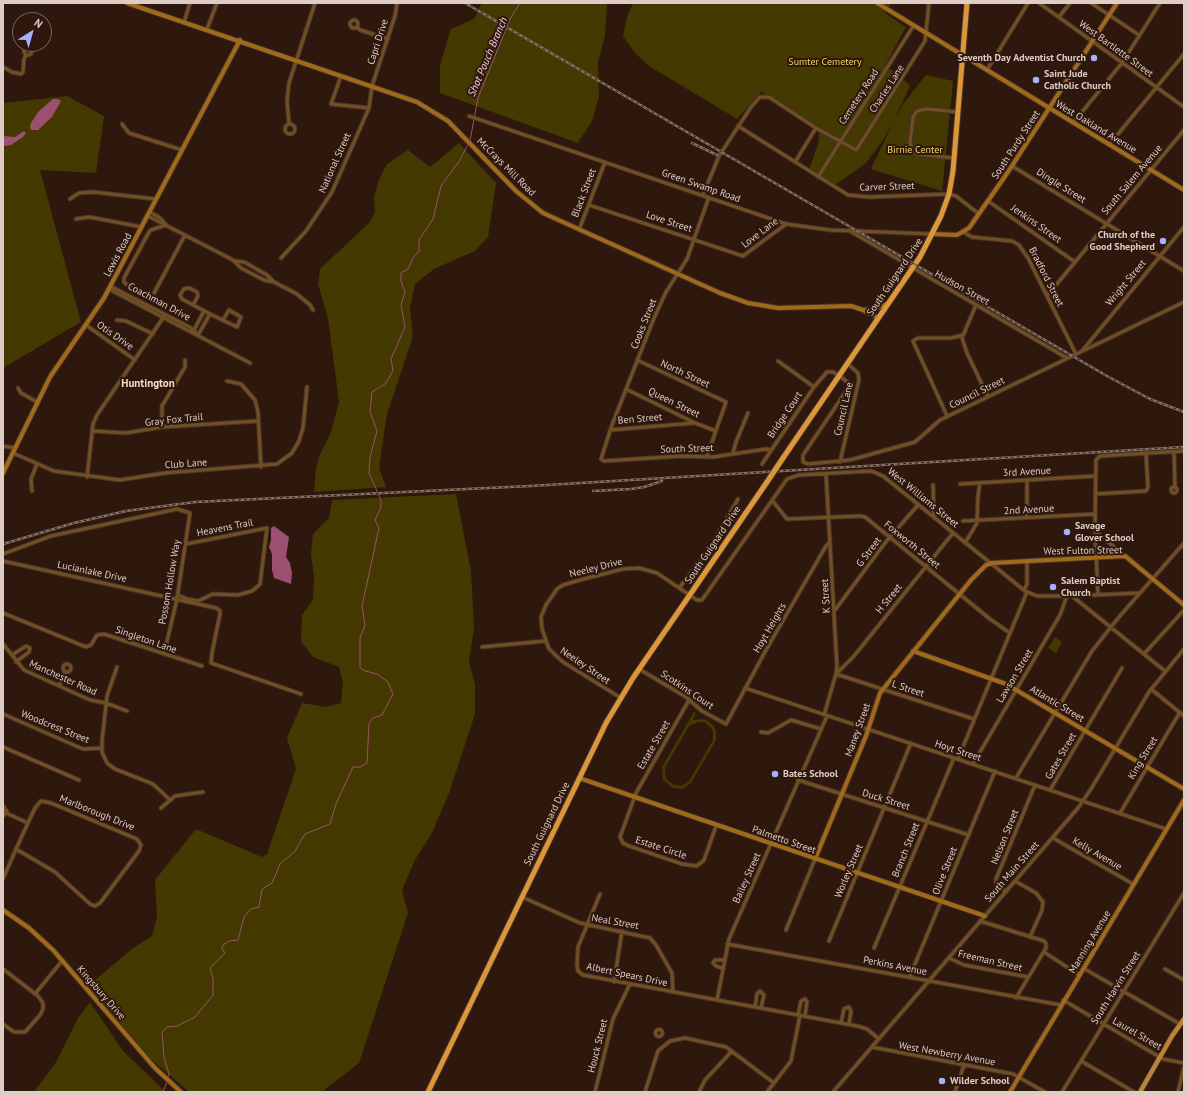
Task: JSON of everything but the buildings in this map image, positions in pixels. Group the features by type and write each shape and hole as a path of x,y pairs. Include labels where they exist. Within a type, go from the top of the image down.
{"highway":[{"name":"South Guignard Drive","path":"428,1092 579,778 621,698 639,669 840,376 934,234 949,194 954,158 967,3"}],"main road":[{"path":"1140,1092 1184,1019"}],"street":[{"name":"McCrays Mill Road","path":"127,3 240,40 424,105 448,121 528,202 553,218 730,297 758,305 794,308 844,305 863,310 878,318"},
{"path":"184,22 190,3"},
{"path":"207,29 217,3"},
{"path":"289,124 287,93 315,3"},
{"name":"Capri Drive","path":"372,86 396,16 397,3"},
{"name":"West Oakland Avenue","path":"877,3 1184,190"},
{"name":"Charles Lane","path":"840,142 856,150 916,57 925,41 929,3"},
{"path":"987,70 1028,3"},
{"name":"West Bartlette Street","path":"1039,3 1184,108"},
{"path":"1058,17 1070,3"},
{"path":"1091,3 1139,35"},
{"name":"South Purdy Street","path":"963,232 979,214 1012,166 1117,3"},
{"path":"1073,123 1122,63 1160,3"},
{"name":"Cemetery Road","path":"818,177 914,26"},
{"path":"356,27 360,30 388,39"},
{"name":"Lewis Road","path":"3,473 50,377 110,287 240,40"},
{"path":"1109,144 1184,54"},
{"path":"3,66 12,72 21,74 23,72 24,59 26,55"},
{"path":"341,76 331,104 369,108"},
{"name":"National Street","path":"281,258 306,231 330,195 369,108 372,86"},
{"path":"704,195 719,156 753,103 762,97 769,97 840,142"},
{"path":"954,158 917,154 911,148 911,139 913,117 919,110 926,109 958,112"},
{"name":"Green Swamp Road","path":"473,117 786,224 818,229 934,234"},
{"path":"122,124 129,133 182,150"},
{"name":"Carver Street","path":"738,126 818,177 845,193 857,197 949,194"},
{"path":"795,162 816,128"},
{"name":"South Salem Avenue","path":"1047,296 1184,130"},
{"name":"Black Street","path":"579,230 605,162"},
{"name":"Dingle Street","path":"1012,166 1184,271"},
{"path":"70,199 82,192 92,192 156,200"},
{"path":"949,194 956,196 979,214"},
{"name":"Cooks Street","path":"602,460 602,452 610,430 661,302 687,259 709,197"},
{"name":"Jenkins Street","path":"988,201 1075,262"},
{"name":"Love Street","path":"589,205 743,256"},
{"path":"149,214 166,225 233,260 244,262 267,275 274,282"},
{"path":"76,219 89,217 142,227"},
{"name":"Love Lane","path":"743,256 786,224"},
{"path":"166,225 149,232 124,278 124,282 126,284 150,297 153,295 185,235"},
{"name":"Wright Street","path":"1082,351 1184,227"},
{"name":"Hudson Street","path":"848,231 1067,358"},
{"name":"Bradford Street","path":"934,234 951,235 963,232 972,237 1012,241 1017,243 1028,258 1076,354"},
{"path":"233,260 241,268 297,294 310,304 312,310"},
{"name":"Coachman Drive","path":"110,287 165,315 250,363"},
{"name":"Coachman Drive","path":"110,287 163,319 193,332"},
{"path":"193,305 198,296 197,292 189,288 184,289 180,295 182,299 193,305 204,311 210,314 237,327 241,317 229,310 224,320"},
{"name":"Council Street","path":"840,376 847,382 848,389 803,455 803,462 808,464 840,462 914,442 938,421 947,416 1184,302"},
{"path":"863,310 877,308 889,303"},
{"path":"976,305 962,335 965,347 988,397"},
{"path":"193,332 204,311"},
{"path":"198,335 210,314"},
{"path":"87,477 92,431 96,415 165,315"},
{"path":"117,320 126,321 152,334"},
{"name":"Otis Drive","path":"86,325 135,360"},
{"path":"947,416 913,341 918,338 951,338 962,335"},
{"path":"162,427 162,406 185,367 185,360"},
{"name":"North Street","path":"638,360 726,402 716,431"},
{"name":"Bridge Court","path":"762,464 814,387 778,361"},
{"name":"Council Lane","path":"840,462 859,380 858,373 848,364"},
{"path":"814,387 827,372 833,372 840,376"},
{"path":"227,381 241,384 252,394 257,405 261,467"},
{"name":"Club Lane","path":"3,446 54,471 87,477 125,480 165,473 261,467 277,464 286,458 295,448 303,428 307,387"},
{"path":"18,388 21,394 37,402"},
{"name":"Queen Street","path":"626,389 695,423 716,431"},
{"path":"733,454 736,442 748,413"},
{"name":"Gray Fox Trail","path":"92,431 126,433 162,427 258,421"},
{"name":"Ben Street","path":"610,430 695,423"},
{"path":"707,456 716,431"},
{"name":"South Street","path":"602,460 719,456 766,449 771,450"},
{"path":"1098,595 1095,531 1095,461 1100,456 1184,451"},
{"path":"1174,452 1175,487"},
{"path":"1095,494 1146,491 1148,487 1146,453"},
{"path":"32,491 30,482 37,464"},
{"name":"West Williams Street","path":"690,595 699,601 705,597 783,484 790,477 799,475 877,472 1025,591 1037,596 1139,594"},
{"name":"K Street","path":"825,715 836,674 826,474"},
{"name":"3rd Avenue","path":"960,484 1095,476"},
{"path":"1026,480 1027,518"},
{"path":"965,543 978,521 978,496 980,483"},
{"path":"933,486 934,518"},
{"path":"679,588 710,548 738,499"},
{"name":"Foxworth Street","path":"772,500 787,519 862,516 994,622 1010,632"},
{"name":"G Street","path":"834,610 890,537 918,505"},
{"name":"Possom Hollow Way","path":"3,554 51,536 177,509 190,513 178,595 164,654"},
{"name":"2nd Avenue","path":"963,521 1096,514"},
{"name":"Heavens Trail","path":"178,595 187,599 198,601 216,594 238,595 252,591 260,584 267,528 186,544"},
{"path":"1095,531 1125,556"},
{"name":"H Street","path":"836,674 854,656 953,533"},
{"name":"Hoyt Heights","path":"726,724 826,546 830,542"},
{"path":"1016,778 1089,655 1110,627 1184,543"},
{"name":"West Fulton Street","path":"990,563 1125,556 1184,605"},
{"name":"Lucianlake Drive","path":"3,561 216,608 220,610 211,659 213,665 301,694"},
{"name":"Branch Street","path":"874,948 926,821 974,719 1010,632 1027,584 1027,561"},
{"name":"Maney Street","path":"786,930 868,729 878,696 959,594 981,568 990,563"},
{"name":"Neeley Drive","path":"545,641 542,629 542,613 553,594 563,585 623,569 635,568 657,573 690,595"},
{"name":"Lawson Street","path":"973,764 1060,615 1066,596"},
{"path":"1072,596 1165,671"},
{"path":"1144,654 1184,610"},
{"name":"Singleton Lane","path":"3,613 86,647 91,645 97,635 104,634 202,666"},
{"path":"482,647 545,641"},
{"name":"Neeley Street","path":"545,641 554,656 562,662 621,698"},
{"name":"Manchester Road","path":"3,644 24,670 90,700 106,703 127,712"},
{"path":"12,655 26,646 30,648 30,651 16,662"},
{"name":"South Main Street","path":"833,1092 1053,838 1084,800 1151,689 1184,649"},
{"name":"Atlantic Street","path":"913,651 991,678 1016,689 1184,789"},
{"path":"117,668 109,688 106,703 102,748 109,765 156,786 169,799"},
{"name":"Gates Street","path":"1050,790 1122,668"},
{"name":"Scotkins Court","path":"639,669 689,700 702,711 726,724"},
{"path":"59,686 65,672"},
{"name":"L Street","path":"836,674 974,719"},
{"name":"Hoyt Street","path":"745,688 1084,800 1166,829"},
{"path":"1151,689 1184,715"},
{"name":"Estate Street","path":"634,798 689,700"},
{"name":"King Street","path":"1120,813 1180,712"},
{"name":"Woodcrest Street","path":"3,714 83,750 102,748"},
{"name":"Bailey Street","path":"717,1000 727,944 821,729 825,715"},
{"path":"761,732 768,733 791,720 821,729"},
{"name":"Worley Street","path":"829,941 911,743"},
{"path":"3,747 79,780"},
{"name":"Olive Street","path":"910,976 995,771"},
{"name":"Palmetto Street","path":"579,778 716,826 985,916"},
{"name":"Duck Street","path":"798,780 969,835"},
{"name":"Nelson Street","path":"1006,892 996,884 996,880 1035,785"},
{"path":"161,808 169,799 179,794 203,792"},
{"name":"Estate Circle","path":"634,798 620,837 622,841 629,846 682,864 694,866 700,865 705,857 716,826"},
{"name":"Manning Avenue","path":"1010,1092 1184,800"},
{"name":"Marlborough Drive","path":"3,879 16,849 37,805 44,801 137,838 141,842 141,847 100,903 95,906 55,872 16,849"},
{"path":"3,806 6,809 6,813"},
{"path":"3,816 6,813"},
{"path":"6,813 28,823"},
{"name":"Kelly Avenue","path":"1053,838 1134,884"},
{"path":"1015,881 1036,893 1043,902 1042,910 1030,937"},
{"name":"South Harvin Street","path":"1062,1092 1184,893"},
{"name":"Albert Spears Drive","path":"600,894 586,925 577,952 578,971 588,977 849,1024 867,1029 879,1039"},
{"name":"Neal Street","path":"522,897 566,918 586,925 644,935 655,943 672,973 673,992"},
{"name":"Kingsbury Drive","path":"3,910 29,928 62,961 162,1075 181,1092"},
{"path":"980,921 1030,937 1046,944 1044,952 1016,998"},
{"path":"614,982 622,932"},
{"name":"Perkins Avenue","path":"727,944 910,976 1016,998 1061,1005"},
{"path":"1044,952 1079,975"},
{"name":"Freeman Street","path":"949,958 964,965 1028,977"},
{"name":"Bailey Street","path":"722,968 713,963 715,960 724,960"},
{"path":"36,994 62,961"},
{"path":"1083,968 1180,1024"},
{"path":"3,969 36,994 42,1001 43,1009 30,1029 23,1033 17,1033 3,1024"},
{"path":"1165,969 1182,979 1184,973"},
{"name":"Houck Street","path":"595,1092 613,1019 630,984"},
{"path":"755,1007 757,994 760,991 764,994 762,1008"},
{"path":"767,1092 791,1061 800,1001 805,999 807,1002 805,1016"},
{"name":"Laurel Street","path":"1064,1000 1160,1057 1184,1063"},
{"path":"841,1023 844,1009 849,1006 851,1011 849,1024"},
{"path":"3,1031 7,1027"},
{"path":"661,1036 666,1043"},
{"path":"645,1092 654,1058 658,1051 666,1043 676,1039 688,1038 723,1046 732,1051 774,1083"},
{"name":"West Newberry Avenue","path":"872,1047 1012,1074 1045,1092"},
{"path":"699,1092 705,1080 732,1051"},
{"path":"1081,1061 1134,1092"},
{"path":"955,1092 964,1065"},
{"path":"1178,1092 1184,1067"}],"green space":[{"path":"482,3 607,3 605,36 598,62 599,97 592,121 578,143 440,93 440,65 451,29 474,19"},
{"name":"Sumter Cemetery","path":"633,3 892,3 885,13 906,27 885,66 902,77 910,86 893,123 881,143 866,163 835,185 809,170 818,144 820,128 761,92 737,119 649,66 635,53 623,36 627,17"},
{"name":"Birnie Center","path":"926,75 953,81 942,191 871,169 903,104"},
{"path":"67,96 104,116 96,173 40,170 81,322 3,368 3,103"},
{"path":"459,143 496,183 488,237 475,251 434,269 415,284 410,308 413,336 387,414 379,468 386,487 314,492 316,468 319,457 331,432 339,402 328,318 318,284 320,269 370,222 375,212 374,197 379,180 387,164 408,150 430,167"},
{"path":"456,494 471,571 474,629 469,662 475,684 475,714 449,793 432,833 415,860 402,890 408,913 359,1063 323,1091 318,1092 189,1092 151,1059 88,986 133,948 152,936 157,917 155,880 196,829 262,857 267,854 296,769 287,738 302,703 326,707 341,703 343,683 339,667 313,657 301,641 302,615 313,600 314,577 311,554 313,534 329,518 332,500"},
{"path":"1055,637 1062,642 1056,653 1048,648"},
{"path":"694,712 696,713 693,720 705,719 713,725 716,731 716,740 691,783 683,789 673,788 663,780 662,767","holes":["699,722 704,722 713,732 713,740 689,781 682,786 674,785 666,779 665,768 689,726"]},
{"path":"90,1002 123,1051 166,1092 34,1092 56,1062 78,1018"}],"shaded area":[{"path":"53,99 58,99 61,101 52,117 38,130 31,130 31,123 38,112"},
{"path":"24,131 26,133 23,137 11,145 3,146 3,136 15,137"},
{"path":"274,526 289,537 286,557 290,563 292,573 291,584 274,578 272,570 272,554 269,547 271,540 271,528"}],"waterway":[{"name":"Shot Pouch Branch","path":"470,141 478,98 510,19 520,3"},
{"name":"Shot Pouch Branch","path":"168,1078 169,1074 164,1057 162,1032 167,1027 177,1026 195,1017 213,995 213,979 210,968 225,953 222,949 223,945 229,941 238,940 244,917 251,909 259,907 262,889 272,883 280,864 295,851 305,834 330,824 336,804 353,767 360,767 367,763 369,723 373,718 382,715 393,694 388,682 377,674 360,668 360,638 365,625 362,606 379,528 375,520 381,507 381,500 369,473 370,457 377,431 370,412 372,392 385,384 393,371 391,359 405,327 401,305 405,292 401,281 401,273 408,269 413,258 419,251 419,240 433,219 441,186 460,160 468,144"},
{"name":"Shot Pouch Branch","path":"163,1092 167,1082"}],"railway":[{"path":"465,3 1107,376 1150,399 1184,412"},
{"path":"692,143 717,155"},
{"path":"3,544 74,523 126,511 195,502 530,486 1184,447"},
{"path":"593,491 631,489 644,487 662,481"}],"place":[{"name":"Seventh Day Adventist Church","path":"1094,58"},
{"name":"Saint Jude Catholic Church","path":"1036,80"},
{"name":"Church of the Good Shepherd","path":"1163,241"},
{"name":"Savage Glover School","path":"1067,532"},
{"name":"Salem Baptist Church","path":"1053,587"},
{"name":"Bates School","path":"775,774"},
{"name":"Wilder School","path":"942,1081"}],"district":[{"name":"Huntington","path":"148,384"}]}
